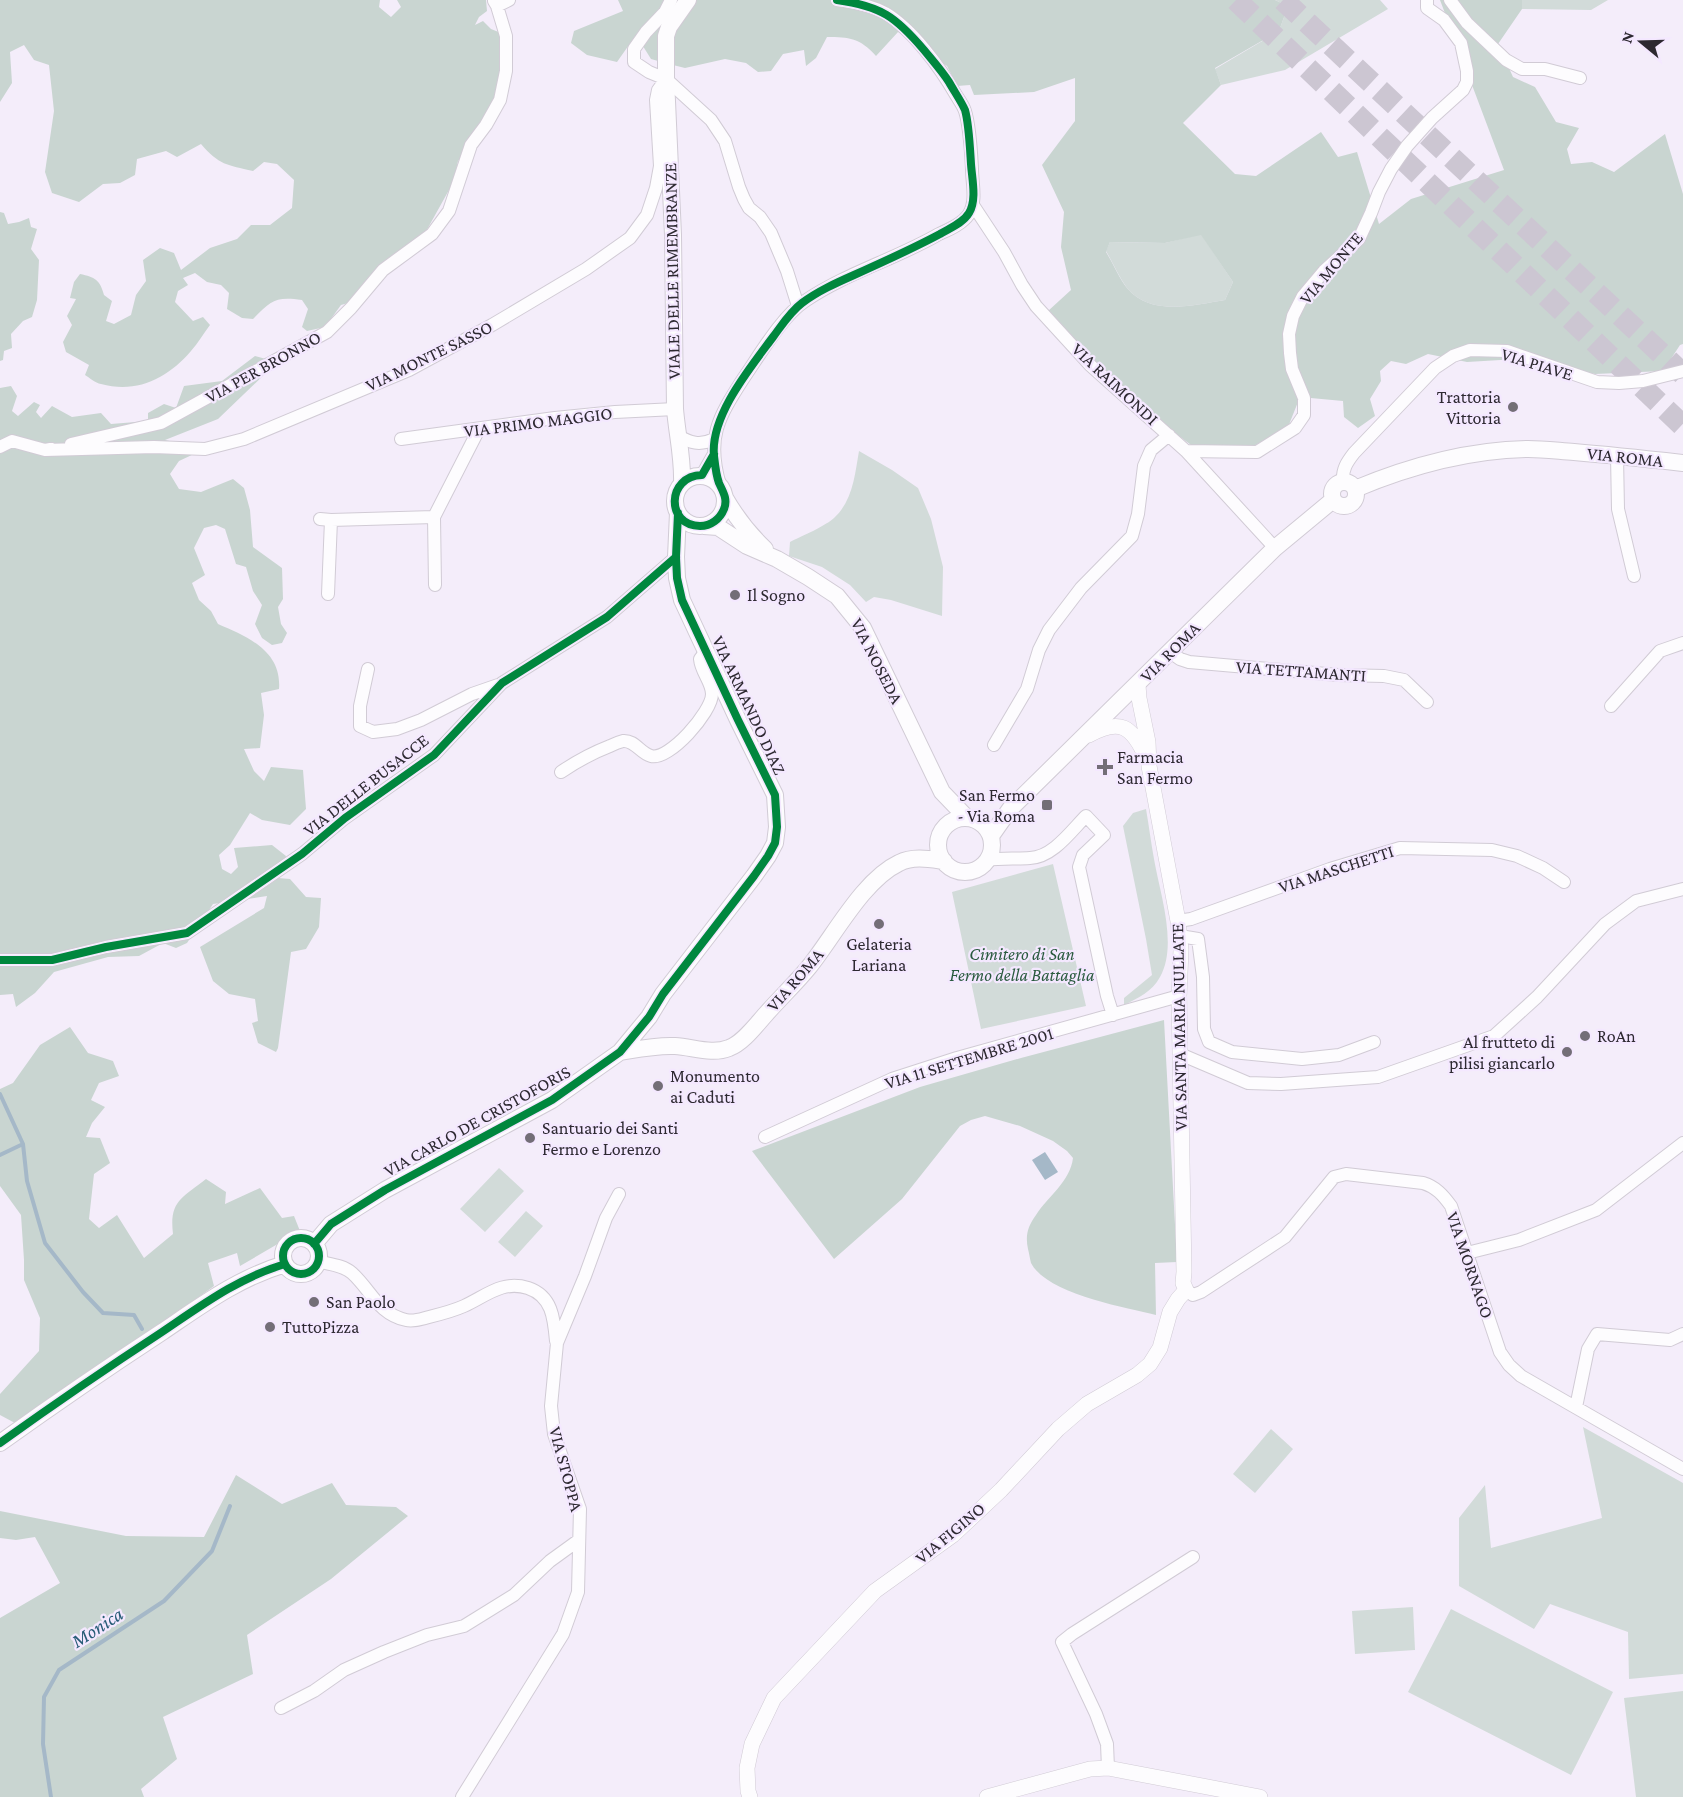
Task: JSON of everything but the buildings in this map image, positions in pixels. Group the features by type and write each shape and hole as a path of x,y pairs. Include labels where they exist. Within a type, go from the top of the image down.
{"main road":[{"name":"VIALE DELLE RIMEMBRANZE","path":"688,0 669,27 666,36 666,79 673,235 675,410 682,463 693,478"},
{"name":"VIA ROMA","path":"991,836 1010,809 1275,548 1333,500 1332,492 1336,485 1377,480 1424,465 1478,454 1529,449 1683,464"},
{"path":"693,478 713,479 723,491 725,507 720,516 710,524 692,525 678,513 675,499 677,490 693,478"},
{"name":"VIA NOSEDA","path":"723,491 736,517 754,539 777,560"},
{"name":"VIA ARMANDO DIAZ","path":"649,1017 663,994 754,876 775,843 777,827 775,795 682,600 675,556 678,513"},
{"name":"VIA NOSEDA","path":"704,526 718,527 747,546 808,577 837,596 852,612 863,628 942,792 972,819"},
{"name":"VIA NOSEDA","path":"942,792 943,830"},
{"name":"VIA ROMA","path":"972,819 1010,809"},
{"path":"972,819 982,824 991,836 991,853 980,867 971,871 960,871 950,867 940,854 938,845 940,834 952,821 972,819"},
{"name":"VIA ROMA","path":"659,1046 717,1051 731,1048 809,968 869,887 897,864 910,859 944,861"},
{"path":"649,1017 646,1034 659,1046"},
{"name":"VIA CARLO DE CRISTOFORIS","path":"314,1244 331,1224 385,1190 552,1100 620,1052 649,1017"},
{"name":"VIA CARLO DE CRISTOFORIS","path":"620,1052 659,1046"},
{"path":"298,1238 304,1238 314,1244 318,1255 317,1261 312,1270 302,1273 292,1271 285,1264 283,1253 289,1243 298,1238"},
{"path":"0,1443 87,1381 233,1285 285,1264"}],"street":[{"path":"495,3 509,0"},
{"path":"671,0 665,12 634,49 634,62 666,79 711,120 725,141 741,193 771,233 798,306"},
{"path":"723,491 714,454 717,425 726,404 766,346 798,306 829,286 925,242 960,223 973,206 965,110 943,73 907,30 894,19 869,6 837,0"},
{"name":"VIA MONTE","path":"1186,451 1257,452 1295,428 1304,415 1304,398 1292,369 1290,353 1289,334 1293,316 1303,296 1324,271 1359,239 1379,192 1407,146 1432,118 1463,90 1467,82 1461,43 1444,20 1428,8 1427,0"},
{"path":"1450,0 1467,23 1506,60 1522,69 1545,69 1580,78"},
{"name":"VIA PER BRONNO","path":"0,447 12,441 45,450 162,423 327,332 351,308 382,270 432,234 449,211 471,145 500,100 506,71 506,36 495,3"},
{"name":"VIA MONTE SASSO","path":"45,450 154,447 205,449 244,439 408,370 492,325 586,269 630,238 647,215 660,166 656,100 658,90 666,79"},
{"name":"VIA RAIMONDI","path":"973,206 1004,252 1033,302 1090,365 1186,451 1275,548"},
{"name":"VIA PIAVE","path":"1349,485 1343,474 1345,464 1354,453 1435,368 1453,356 1470,350 1507,351 1597,382 1643,381 1683,371"},
{"name":"VIA PRIMO MAGGIO","path":"401,439 615,412 675,410"},
{"path":"435,585 434,517 479,429"},
{"path":"677,435 696,444 714,439"},
{"path":"994,745 1027,689 1039,650 1049,630 1081,588 1132,536 1138,514 1144,466 1151,450 1169,435"},
{"path":"693,478 714,454"},
{"path":"1617,456 1618,509 1634,576"},
{"path":"328,594 325,519 434,517"},
{"name":"VIA DELLE BUSACCE","path":"0,960 52,960 106,947 187,933 302,854 345,818 434,754 502,683 608,617 675,556"},
{"path":"1611,706 1660,651 1683,643"},
{"path":"561,772 585,756 621,741 636,745 642,752 652,757 660,756 686,736 711,702 711,688 700,667 700,659 706,651"},
{"name":"VIA TETTAMANTI","path":"1170,652 1189,662 1338,675 1384,676 1404,680 1427,702"},
{"path":"368,669 360,706 360,726 373,732 397,729 413,723 472,693 502,683"},
{"name":"VIA SANTA MARIA NULLATE","path":"1138,685 1148,742 1149,766 1181,950 1179,996 1183,1283 1186,1290"},
{"name":"VIA SANTA MARIA NULLATE","path":"1081,739 1105,726 1120,726 1132,732 1149,766"},
{"path":"987,860 1030,858 1050,852 1086,816 1104,835 1083,855 1079,867 1113,1015"},
{"name":"VIA MASCHETTI","path":"1179,929 1191,919 1330,869 1400,848 1492,850 1517,856 1543,868 1564,882"},
{"path":"1180,1054 1248,1083 1281,1084 1378,1077 1494,1036 1537,997 1605,924 1636,901 1683,889"},
{"path":"1179,929 1198,939 1203,977 1204,1029 1209,1042 1232,1052 1302,1059 1339,1055 1374,1042"},
{"name":"VIA 11 SETTEMBRE 2001","path":"765,1137 892,1079 957,1058 1179,996"},
{"path":"1467,1253 1519,1240 1596,1210 1683,1143"},
{"name":"VIA MORNAGO","path":"1186,1290 1193,1295 1201,1292 1285,1237 1330,1179 1334,1177 1346,1174 1432,1186 1451,1206 1500,1352 1509,1365 1521,1376 1683,1469"},
{"name":"VIA STOPPA","path":"462,1797 563,1634 578,1592 580,1509 554,1434 551,1406 557,1343 606,1218 619,1194"},
{"path":"317,1261 351,1272 377,1304 389,1313 405,1320 416,1321 447,1313 498,1288 509,1285 525,1287 538,1292 548,1303 553,1317 557,1343"},
{"name":"VIA FIGINO","path":"750,1797 747,1768 752,1744 774,1698 875,1591 953,1535 1001,1490 1065,1422 1087,1404 1137,1375 1150,1364 1160,1348 1170,1312 1186,1290"},
{"path":"1576,1407 1588,1349 1597,1334 1670,1340 1683,1334"},
{"path":"281,1708 314,1691 344,1670 384,1652 427,1635 464,1626 514,1595 550,1562 579,1540"},
{"path":"1108,1768 1107,1744 1096,1714 1062,1642 1193,1557"},
{"path":"987,1797 1090,1769 1108,1768 1260,1797"}],"green space":[{"path":"1275,0 1380,0 1388,9 1285,70 1221,85 1215,69 1279,31 1288,6"},
{"path":"1522,0 1608,0 1591,10 1522,9"},
{"path":"1201,234 1233,282 1225,300 1173,307 1148,303 1127,288 1106,251 1110,242 1165,243"},
{"path":"859,451 918,488 931,519 943,567 942,616 891,600 874,597 866,602 850,585 822,567 789,556 790,542 826,524 846,503"},
{"path":"1146,809 1166,919 1168,950 1160,977 1153,987 1124,1005 1124,998 1152,975 1123,826 1133,813"},
{"name":"Cimitero di San Fermo della Battaglia","path":"1053,864 1086,1006 981,1029 952,892"},
{"path":"499,1168 524,1191 485,1232 460,1209"},
{"path":"526,1211 543,1226 515,1257 498,1242"},
{"path":"1583,1427 1683,1483 1683,1674 1629,1679 1628,1632 1550,1604 1534,1629 1459,1586 1459,1518 1485,1485 1491,1548 1602,1518"},
{"path":"1271,1429 1293,1449 1255,1493 1233,1474"},
{"path":"1413,1607 1415,1650 1355,1654 1352,1611"},
{"path":"1451,1609 1613,1692 1571,1775 1408,1692"},
{"path":"1683,1691 1683,1797 1636,1797 1624,1698"}],"shaded area":[{"path":"0,0 380,0 379,7 391,17 401,7 397,0 486,0 487,11 479,17 475,25 483,21 491,29 501,33 504,71 486,133 458,161 454,181 424,235 348,303 341,305 325,327 307,331 302,327 308,309 302,300 293,299 274,301 253,319 242,318 227,309 229,293 221,285 207,282 195,273 183,278 188,285 178,291 175,302 193,321 203,317 210,325 199,341 182,361 162,376 139,385 114,387 95,382 85,375 89,365 66,352 63,342 72,325 67,316 76,299 70,298 74,282 80,274 96,280 104,295 112,301 106,321 114,324 131,315 136,295 146,281 143,260 160,248 174,253 181,270 210,248 237,239 251,225 270,225 292,208 294,180 277,164 264,162 253,171 224,163 201,144 177,157 166,151 137,159 135,175 120,183 103,184 79,202 52,193 45,172 54,111 49,65 34,60 24,45 10,52 12,83 0,102"},
{"path":"618,0 1275,0 1288,6 1279,31 1215,68 1221,85 1183,123 1235,174 1256,176 1321,132 1338,157 1357,152 1379,224 1411,199 1504,170 1440,0 1522,0 1522,9 1498,44 1513,77 1535,87 1556,122 1579,128 1567,149 1571,164 1592,162 1614,172 1665,134 1683,194 1683,344 1680,345 1663,371 1595,374 1517,359 1467,362 1428,354 1406,364 1391,361 1380,371 1381,381 1370,399 1375,416 1358,428 1344,417 1343,401 1300,397 1288,427 1250,448 1191,445 1114,387 1048,311 1071,290 1061,247 1064,212 1042,165 1075,121 1075,78 1034,92 974,95 970,85 957,86 947,66 898,32 876,56 865,45 854,40 827,37 816,58 806,66 804,50 783,54 771,71 758,72 746,63 725,59 685,68 651,59 636,35 617,62 587,55 571,43 574,31 623,11","holes":["1201,235 1233,282 1225,300 1187,306 1160,306 1148,303 1127,288 1106,252 1110,242 1165,243"]},
{"path":"0,212 4,213 8,224 29,218 31,227 37,229 31,249 39,260 37,300 32,317 23,321 11,334 12,348 4,351 3,360 0,361"},
{"path":"255,356 266,359 269,370 218,419 165,440 188,445 194,454 179,461 170,474 179,489 201,492 233,479 244,488 250,510 253,547 282,568 283,599 278,607 281,624 287,633 282,643 272,645 262,638 255,624 262,605 253,591 246,567 236,564 225,529 216,525 204,528 194,548 205,575 192,583 199,600 211,611 218,624 241,634 261,647 275,665 278,676 279,689 261,693 264,715 260,748 244,749 254,771 264,781 271,767 303,770 306,809 290,825 262,820 250,813 230,845 219,855 222,869 231,874 238,867 234,848 272,845 286,856 278,878 290,879 306,897 321,898 319,927 306,949 291,952 276,1052 258,1043 252,1023 258,1021 255,999 229,994 213,981 200,947 264,908 267,896 213,904 187,943 176,948 163,943 139,956 108,957 54,972 35,993 16,1007 13,994 0,995 0,388 11,386 17,396 12,411 18,416 34,402 40,405 36,412 41,418 52,406 72,417 101,413 111,424 148,421 148,413 164,404 176,408 184,386 222,381"},
{"path":"1164,1020 1177,1262 1155,1263 1156,1315 1087,1298 1069,1291 1040,1274 1031,1263 1027,1239 1029,1227 1041,1208 1063,1182 1073,1158 1053,1141 1020,1126 985,1116 960,1126 902,1199 834,1259 752,1151 920,1087"},
{"path":"70,1027 88,1053 113,1061 119,1076 99,1083 91,1100 105,1107 92,1123 86,1137 100,1138 110,1163 94,1174 89,1219 99,1228 117,1215 144,1258 173,1234 172,1223 175,1207 184,1196 206,1179 226,1192 225,1204 260,1188 282,1218 294,1216 300,1231 240,1266 237,1253 208,1263 214,1286 15,1423 0,1415 0,1394 39,1351 40,1318 24,1280 21,1215 0,1186 0,1089 13,1083 40,1045"},
{"path":"236,1475 282,1504 332,1483 346,1505 396,1507 408,1516 331,1579 247,1635 253,1674 163,1717 177,1759 141,1789 144,1797 0,1797 0,1618 60,1583 35,1537 16,1540 0,1538 0,1511 126,1536 204,1537"}],"water":[{"path":"1045,1152 1058,1172 1045,1180 1032,1160"}],"waterway":[{"path":"0,1094 23,1144 27,1181 45,1243 83,1292 103,1313 134,1315 142,1329"},
{"path":"0,1155 23,1144"},
{"name":"Monica","path":"51,1797 43,1744 44,1697 59,1670 164,1601 212,1551 230,1506"}],"tunnel":[{"path":"1236,0 1683,426"},
{"path":"1283,0 1683,374"}],"cycle path":[{"path":"714,454 702,475 690,477 682,483 677,492 676,510 689,524 708,525 718,519 722,513 725,499 717,477 714,456 714,441 718,425 733,393 790,315 802,303 821,291 956,225 969,213 973,202 965,110 949,82 924,50 896,21 865,6 837,0"},
{"path":"314,1244 331,1224 385,1190 552,1100 620,1052 649,1017 663,994 754,876 775,843 777,827 775,795 682,600 677,578 676,557 678,513"},
{"path":"0,960 52,960 106,947 187,933 302,854 345,818 434,755 502,683 607,617 676,557"},
{"path":"301,1238 313,1244 319,1256 313,1268 301,1274 289,1268 283,1256 289,1244 301,1238"},
{"path":"0,1443 206,1302 252,1277 285,1264"}],"place":[{"name":"Trattoria Vittoria","path":"1513,407"},
{"name":"Il Sogno","path":"735,595"},
{"name":"Farmacia San Fermo","path":"1105,767"},
{"name":"San Fermo - Via Roma","path":"1047,805"},
{"name":"Gelateria Lariana","path":"879,924"},
{"name":"RoAn","path":"1585,1036"},
{"name":"Al frutteto di pilisi giancarlo","path":"1567,1052"},
{"name":"Monumento ai Caduti","path":"658,1086"},
{"name":"Santuario dei Santi Fermo e Lorenzo","path":"530,1138"},
{"name":"San Paolo","path":"314,1302"},
{"name":"TuttoPizza","path":"270,1327"}]}
